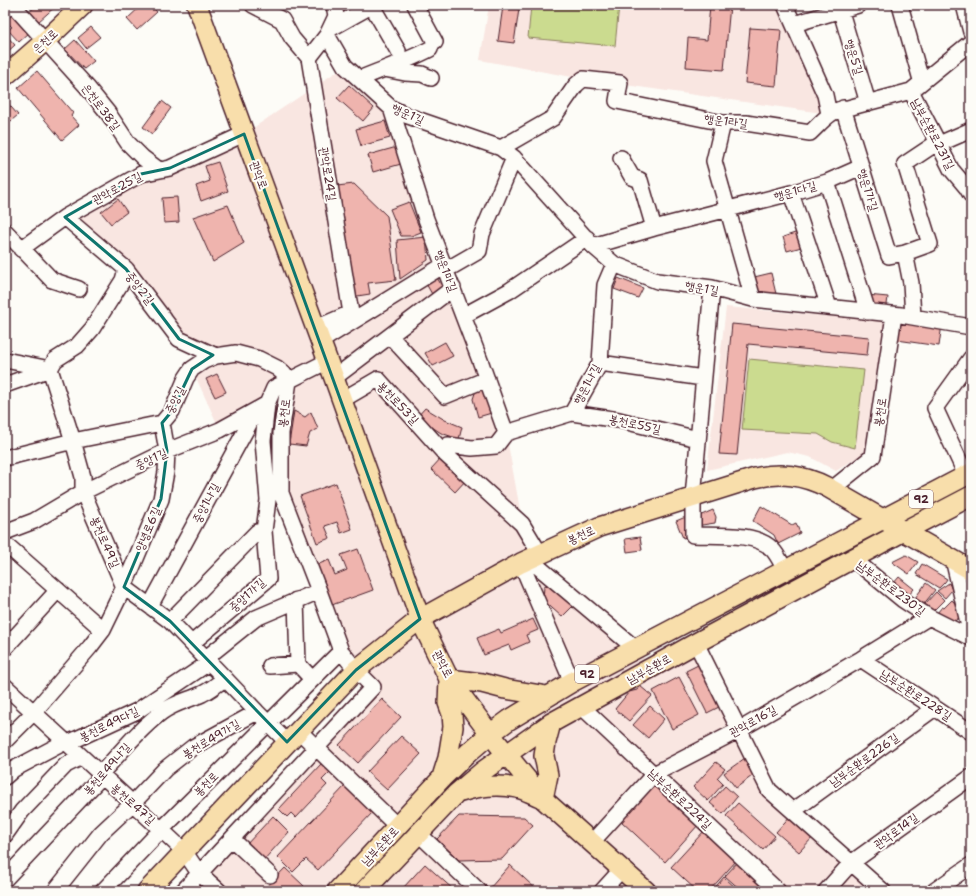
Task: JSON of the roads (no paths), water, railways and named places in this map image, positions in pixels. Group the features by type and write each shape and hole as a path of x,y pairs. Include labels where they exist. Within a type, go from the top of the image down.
{"main road":[{"name":"은천로","path":"5,76 83,5"},
{"name":"관악로","path":"201,6 244,134 328,361 420,619 449,679 490,734 543,799 646,891"},
{"name":"봉천로","path":"147,891 356,670 420,619 530,559 599,527 756,478 778,474 803,477 832,489 971,570"},
{"path":"965,476 954,487 954,493 962,499 970,497"},
{"name":"남부순환로","path":"337,891 442,778 490,734 547,696 965,476"},
{"name":"남부순환로","path":"364,891 456,794 507,754 551,723 696,643 970,497"},
{"path":"442,778 448,758 452,727 452,714 448,703 449,679 482,682 505,689 547,696"},
{"path":"456,794 480,786 497,786 518,788 543,799 548,775 544,756 551,723"}],"street":[{"name":"은천로38길","path":"12,5 87,87 108,113 128,143 143,158 159,170"},
{"path":"254,5 282,20 292,38 309,58 328,32 336,16 334,5"},
{"path":"328,32 372,5 398,51"},
{"path":"359,79 396,65 433,46 415,5"},
{"path":"785,5 825,95 829,114"},
{"path":"794,24 840,8 858,5"},
{"path":"900,5 921,80 924,81"},
{"path":"964,5 971,32"},
{"name":"행운5길","path":"840,8 868,103"},
{"name":"행운1길","path":"328,32 345,66 391,108 408,116 501,148 514,158 590,242 614,264 657,281 712,288 753,299 894,314 971,327"},
{"name":"행운1라길","path":"501,148 553,118 576,85 584,79 620,84 617,101 724,123 746,123 810,133 829,114 843,108 868,103 911,91 971,42"},
{"name":"관악로24길","path":"309,58 351,313 318,335"},
{"path":"383,69 422,74 431,78"},
{"name":"남부순환로231길","path":"911,91 951,169 968,188 971,195"},
{"name":"행운1마길","path":"391,108 426,219 506,433"},
{"name":"행운1가길","path":"843,108 889,256 905,253 930,244 905,164 938,143"},
{"path":"724,123 714,162 753,299"},
{"path":"938,143 971,130"},
{"name":"관악로25길","path":"21,249 65,217 141,174 170,168 244,134"},
{"path":"318,335 444,265 453,266 479,251 482,234 514,158"},
{"path":"621,158 632,177 640,180 654,228"},
{"name":"행운1다길","path":"590,242 654,228 792,193 827,182 861,167"},
{"path":"827,182 868,312"},
{"path":"792,193 829,307"},
{"name":"중앙2길","path":"65,217 126,269 179,339 216,356"},
{"path":"5,231 52,280 79,289"},
{"path":"463,316 509,291 590,242"},
{"path":"905,253 911,283 913,317"},
{"name":"행운1나길","path":"506,433 572,413 600,363 605,285 614,264"},
{"path":"5,385 50,368 55,360 77,346 92,329 123,280 126,269"},
{"path":"334,378 453,288"},
{"path":"712,288 693,497 694,535 760,540 774,551 786,570"},
{"name":"봉천로","path":"832,489 873,456 894,314"},
{"path":"390,336 445,396 487,379"},
{"name":"중앙길","path":"5,458 73,441 162,423 172,411 186,378 192,369 204,361 216,356 236,353 258,359 277,368 289,381"},
{"path":"965,476 935,408 971,358"},
{"path":"5,360 50,368"},
{"path":"267,404 274,388 328,361"},
{"path":"600,363 703,378"},
{"name":"봉천로49길","path":"50,368 83,477 83,492 124,587"},
{"name":"봉천로53길","path":"342,400 378,379 446,455 522,524 530,559"},
{"name":"봉천로","path":"289,381 281,433 275,497 319,590 341,651 356,670"},
{"name":"중앙1길","path":"5,532 34,521 83,492 167,451 220,430 267,404"},
{"name":"중앙1가길","path":"192,643 268,578 261,532 275,497 263,441 267,404"},
{"name":"중앙1나길","path":"150,606 254,415 267,404"},
{"name":"봉천로55길","path":"572,413 619,420 698,438"},
{"name":"양녕로6길","path":"5,741 34,712 103,630 124,587 161,499 166,472 167,451 162,423"},
{"path":"446,455 448,445 472,448 496,446 506,433"},
{"path":"34,521 7,551 58,590 103,630"},
{"path":"170,621 261,532"},
{"path":"530,559 572,682"},
{"name":"남부순환로","path":"530,559 636,648"},
{"name":"남부순환로230길","path":"853,559 903,600 930,617 971,638"},
{"path":"953,559 971,635"},
{"path":"124,587 170,621 268,723 317,748 398,827"},
{"path":"5,648 58,590"},
{"path":"208,660 256,618 319,590"},
{"path":"296,600 298,664 312,679"},
{"name":"관악로16길","path":"592,842 654,774 739,730 930,617"},
{"path":"696,643 769,790 884,891"},
{"name":"봉천로","path":"103,891 161,830 341,651"},
{"name":"남부순환로228길","path":"861,659 971,732"},
{"name":"봉천로49다길","path":"5,777 14,769 65,742 68,743 137,711 208,660"},
{"path":"270,666 298,664"},
{"path":"183,891 373,687 356,670"},
{"name":"봉천로49나길","path":"5,879 102,776 103,771 141,731 163,711 180,702 202,694 225,678"},
{"path":"5,686 34,712"},
{"name":"남부순환로224길","path":"582,707 778,891"},
{"name":"남부순환로226길","path":"793,811 935,708"},
{"name":"봉천로47길","path":"34,712 184,851"},
{"name":"봉천로49가길","path":"55,891 101,833 133,803 165,769 193,747 257,712"},
{"path":"5,835 22,811 66,765 82,757"},
{"name":"관악로14길","path":"826,891 852,863 971,777"},
{"path":"418,833 479,891"},
{"path":"232,839 270,875"},
{"path":"184,851 199,873 218,891"},
{"path":"934,891 971,865"},
{"path":"602,891 622,869"}]}
